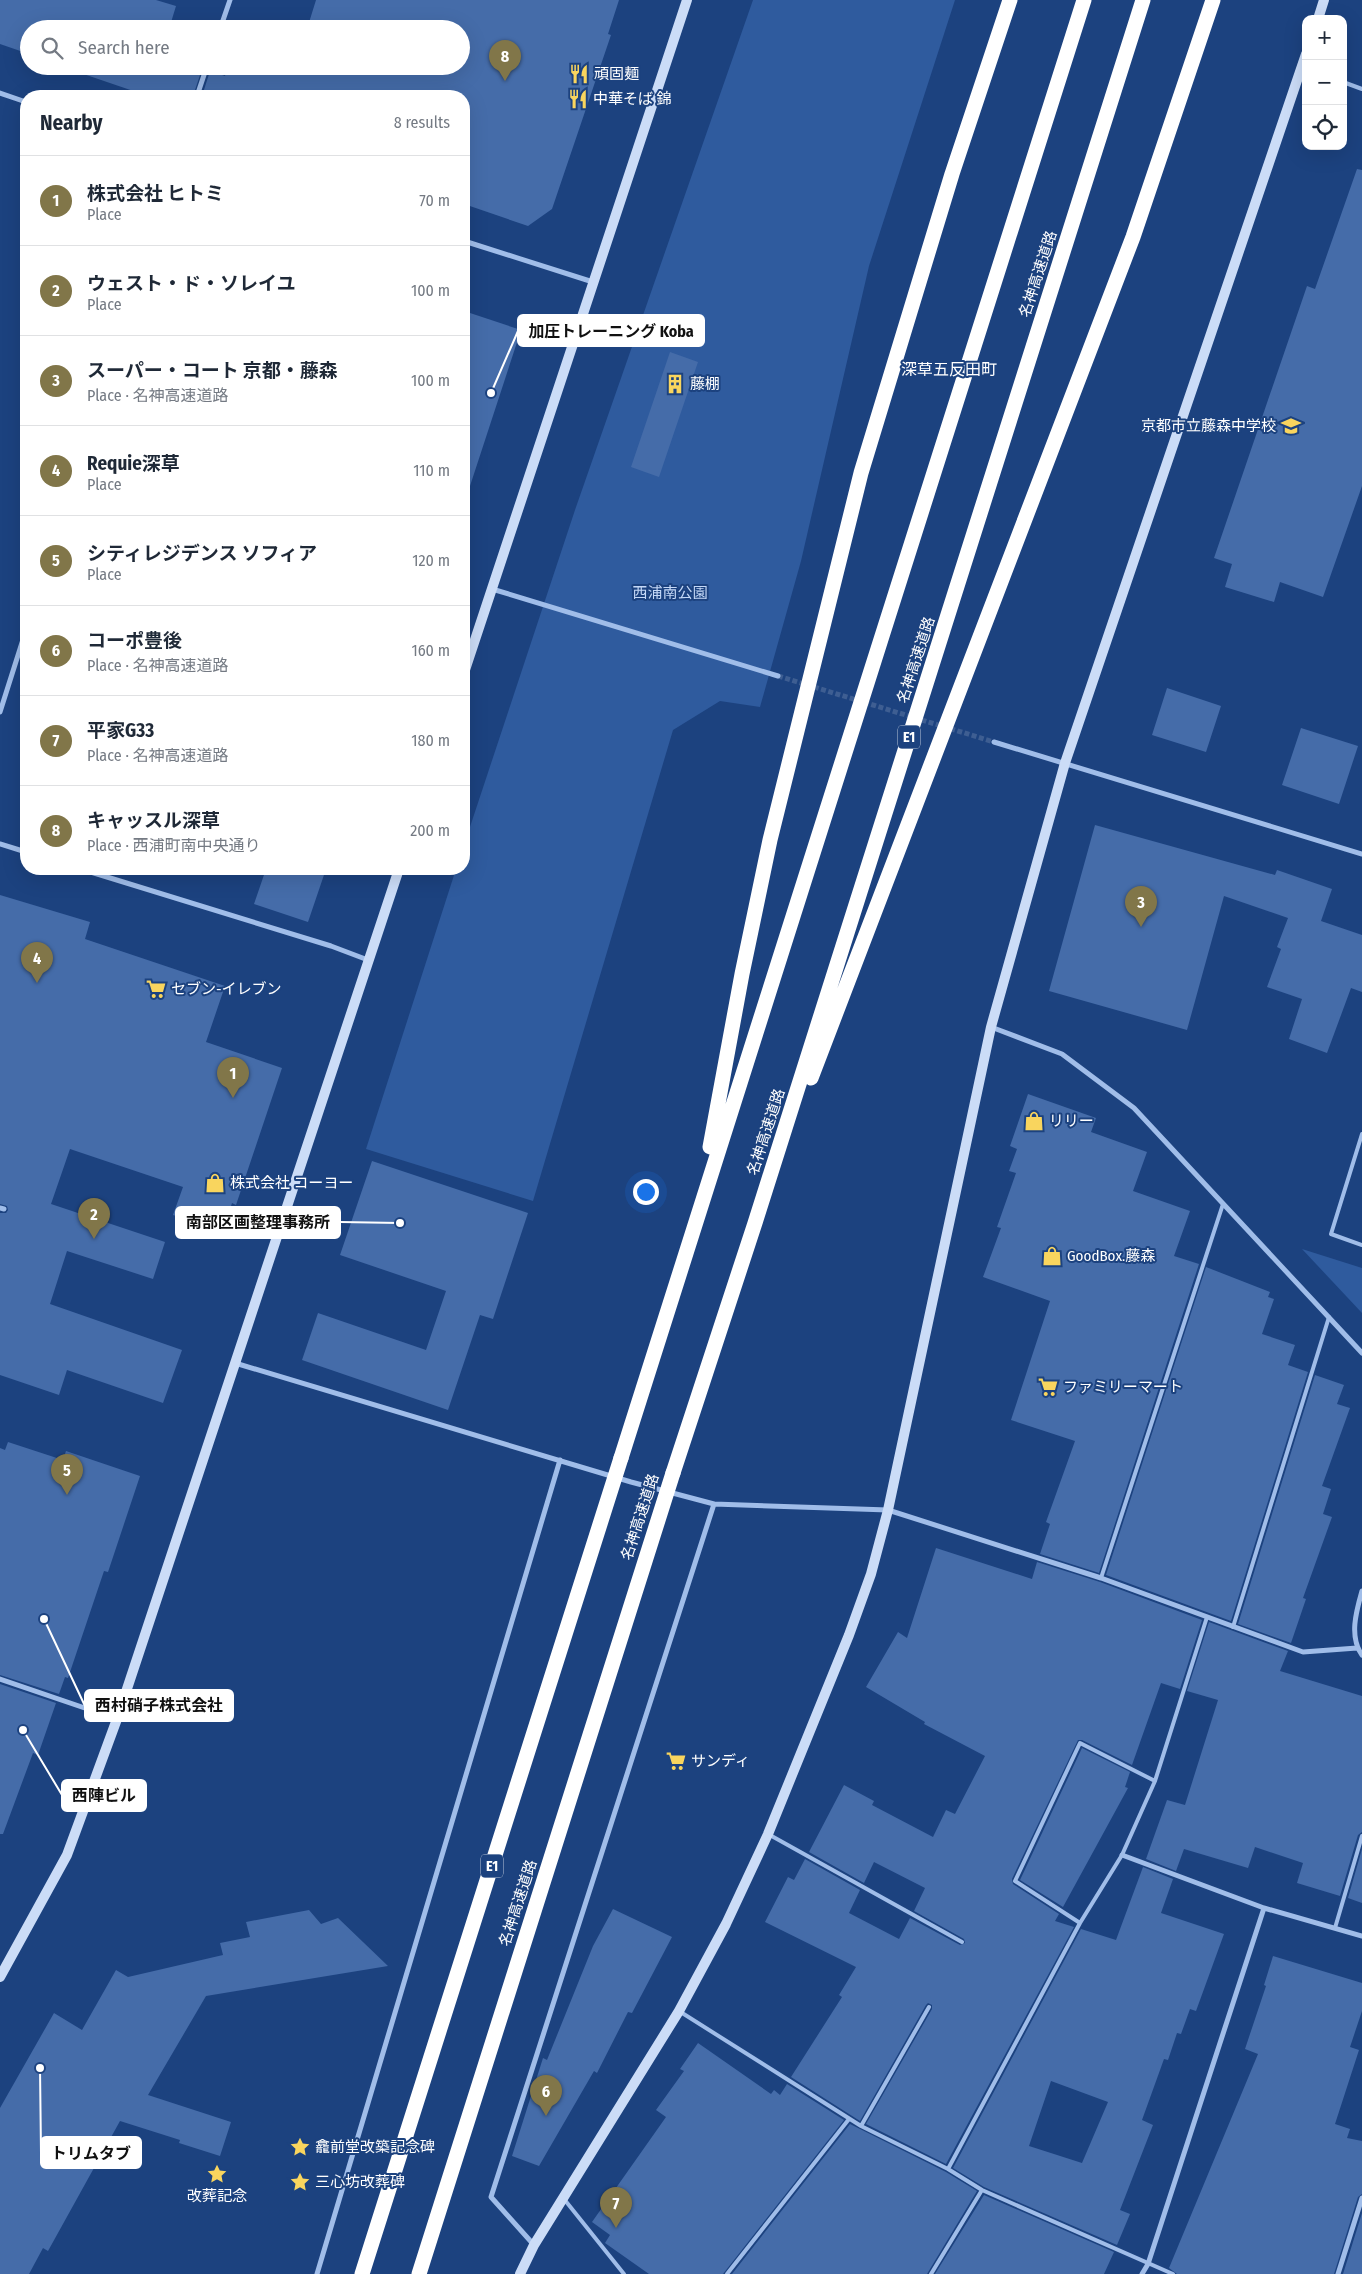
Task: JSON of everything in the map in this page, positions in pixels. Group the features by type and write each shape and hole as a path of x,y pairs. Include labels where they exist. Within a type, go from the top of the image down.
{"highway":[{"path":"699,1208 742,974 770,840 861,473 952,174 1010,0"},
{"name":"E1","path":"362,2274 1084,0"},
{"name":"名神高速道路","path":"420,2274 672,1473 755,1223 1143,0"},
{"path":"755,1223 1130,246 1213,0"}],"street":[{"path":"223,20 230,0"},
{"path":"470,655 687,0"},
{"path":"1319,15 1324,0"},
{"path":"520,2274 534,2245 679,2012 726,1924 768,1834 849,1635 871,1574 888,1510 991,1027 1065,763 1302,74"},
{"path":"199,90 204,75"},
{"path":"0,94 20,100"},
{"path":"470,243 593,282"},
{"path":"492,589 778,676"},
{"path":"0,712 20,649"},
{"path":"994,742 1362,854"},
{"path":"0,844 20,850"},
{"path":"100,875 331,946 369,960"},
{"path":"0,1977 67,1855 117,1719 397,875"},
{"path":"991,1027 1062,1054 1134,1108 1362,1353"},
{"path":"235,1363 631,1482 714,1504 888,1510 1101,1578 1303,1652 1357,1648"},
{"path":"317,2274 560,1460"},
{"path":"534,2245 491,2197 714,1504"},
{"path":"1362,1592 1354,1616 1357,1648 1362,1656"},
{"path":"0,1679 117,1719"},
{"path":"1122,1854 1264,1908 1362,1936"},
{"path":"1142,2274 1148,2264 1264,1908"},
{"path":"1338,2274 1362,2198"}],"lane":[{"path":"1347,83 1362,89"},
{"path":"1362,1134 1331,1234 1362,1245"},
{"path":"1101,1578 1223,1204"},
{"path":"1233,1627 1329,1317"},
{"path":"948,2169 1080,1922 1122,1854 1155,1781 1207,1617"},
{"path":"1080,1922 1015,1881 1080,1743 1155,1781"},
{"path":"768,1834 962,1942"},
{"path":"1335,1928 1362,1836"},
{"path":"861,2126 929,2007"},
{"path":"679,2012 861,2126 948,2169 982,2190 1172,2274"},
{"path":"727,2274 849,2119"},
{"path":"931,2274 982,2190"},
{"path":"564,2199 624,2274"}],"green space":[{"name":"西浦南公園","path":"753,0 955,0 869,266 801,561 760,707 720,701 673,730 533,1201 366,1149 454,875 470,875 470,827 575,510"},
{"path":"1302,1249 1362,1268 1362,1313"}],"building":[{"path":"0,0 156,0 176,6 172,20 20,20 20,51 0,44"},
{"path":"316,0 619,0 608,34 611,35 552,209 528,226 470,206 470,90 204,90 209,75 470,75 470,20 310,20"},
{"path":"86,75 200,75 195,90 130,90"},
{"path":"1357,169 1362,170 1362,486 1323,597 1280,582 1274,602 1225,587 1232,564 1214,558 1307,286 1315,289"},
{"path":"470,313 521,330 470,486"},
{"path":"670,352 698,362 659,477 631,467"},
{"path":"1167,688 1221,706 1206,752 1152,735"},
{"path":"1301,728 1358,746 1339,804 1282,785"},
{"path":"1095,825 1275,875 1277,870 1332,889 1321,921 1362,935 1362,992 1351,988 1327,1053 1289,1039 1302,999 1267,987 1281,949 1277,947 1288,918 1224,896 1187,1030 1049,991"},
{"path":"264,875 324,875 308,922 254,904"},
{"path":"0,895 90,922 85,939 225,986 206,1042 282,1068 236,1205 232,1203 223,1231 173,1215 183,1187 70,1149 51,1204 165,1242 153,1279 67,1251 50,1304 182,1350 163,1403 67,1370 59,1395 0,1375 0,1213 6,1213 8,1210 7,1206 0,1204"},
{"path":"1028,1094 1096,1118 1091,1132 1147,1152 1133,1191 1190,1211 1174,1256 1199,1264 1099,1573 1040,1554 1050,1524 1046,1522 1075,1441 1011,1420 1050,1301 983,1277 1001,1228 997,1227 1016,1173 1009,1171 1017,1149 1010,1146"},
{"path":"372,1161 528,1213 493,1319 480,1315 448,1410 302,1360 318,1313 426,1350 446,1291 340,1255"},
{"path":"1206,1267 1270,1292 1268,1297 1274,1299 1262,1334 1295,1345 1288,1365 1308,1372 1231,1621 1106,1575"},
{"path":"1315,1375 1344,1385 1337,1404 1350,1408 1322,1486 1331,1489 1323,1514 1332,1517 1303,1598 1306,1599 1291,1643 1238,1624"},
{"path":"8,1442 63,1460 66,1451 140,1476 108,1572 104,1571 68,1678 65,1677 59,1694 0,1675 0,1448 5,1450"},
{"path":"936,1548 1032,1579 1037,1562 1100,1582 1202,1620 1180,1689 1161,1683 1132,1765 1082,1740 1078,1740 1012,1879 1013,1884 1059,1914 1055,1921 1074,1927 946,2164 866,2124 932,2009 932,2005 928,2003 926,2005 860,2121 791,2077 842,1997 839,1995 856,1967 765,1922 788,1877 794,1880 805,1859 860,1890 849,1913 899,1939 910,1918 960,1945 965,1943 964,1939 914,1911 925,1888 874,1862 864,1883 809,1852 844,1785 874,1801 872,1805 933,1837 946,1810 955,1814 985,1756 924,1724 925,1722 866,1687 898,1632 907,1638"},
{"path":"1209,1622 1288,1651 1280,1671 1362,1696 1362,1832 1358,1835 1340,1896 1297,1883 1303,1863 1255,1847 1248,1868 1184,1849 1176,1871 1146,1859 1167,1800 1185,1805 1218,1700 1187,1691"},
{"path":"0,1684 56,1703 38,1755 33,1753 3,1834 0,1834"},
{"path":"1082,1748 1130,1772 1125,1787 1128,1788 1063,1907 1020,1880"},
{"path":"1362,1849 1362,1903 1348,1898"},
{"path":"1143,1867 1173,1879 1161,1913 1224,1934 1196,2011 1190,2009 1181,2034 1177,2033 1168,2060 1164,2059 1142,2120 1153,2125 1120,2210 1130,2214 1117,2245 984,2187 953,2168 1081,1929 1116,1940","holes":["1051,2081 1108,2102 1082,2163 1029,2146"]},
{"path":"613,1909 672,1937 632,2013 628,2012 597,2073 594,2071 539,2166 512,2156 543,2058 547,2060 593,1946"},
{"path":"309,1910 321,1924 338,1918 388,1966 206,1996 148,2095 231,2122 220,2156 179,2143 180,2140 120,2121 48,2251 43,2248 29,2274 0,2274 0,2108 54,2013 82,2030 116,1970 128,1977 223,1955 220,1943 250,1937 246,1922"},
{"path":"1273,1956 1362,1983 1362,2011 1350,2047 1359,2050 1335,2124 1350,2129 1347,2138 1362,2141 1362,2194 1358,2197 1334,2274 1177,2274 1169,2268 1258,2054 1245,2049 1266,1986 1264,1985"},
{"path":"698,2043 771,2094 774,2090 780,2095 787,2084 844,2120 723,2274 649,2274 605,2243 610,2235 592,2222 666,2117 656,2110 684,2071 680,2069"},
{"path":"850,2124 946,2172 977,2191 927,2274 732,2274"},
{"path":"984,2195 1114,2252 1104,2274 935,2274"},
{"path":"1362,2213 1362,2274 1343,2274"}],"tunnel":[{"path":"778,676 994,742"}],"place":[{"name":"頑固麺","path":"579,74"},
{"name":"キャッスル深草","path":"505,81"},
{"name":"中華そば 錦","path":"578,99"},
{"name":"藤棚","path":"675,384"},
{"name":"加圧トレーニング Koba","path":"491,393"},
{"name":"京都市立藤森中学校","path":"1291,426"},
{"name":"スーパー・コート 京都・藤森","path":"1141,927"},
{"name":"Requie深草","path":"37,983"},
{"name":"セブン-イレブン","path":"156,989"},
{"name":"株式会社 ヒトミ","path":"233,1098"},
{"name":"リリー","path":"1034,1121"},
{"name":"株式会社 コーヨー","path":"215,1183"},
{"name":"南部区画整理事務所","path":"400,1223"},
{"name":"ウェスト・ド・ソレイユ","path":"94,1239"},
{"name":"GoodBox.藤森","path":"1052,1256"},
{"name":"ファミリーマート","path":"1048,1387"},
{"name":"シティレジデンス ソフィア","path":"67,1495"},
{"name":"西村硝子株式会社","path":"44,1619"},
{"name":"西陣ビル","path":"23,1730"},
{"name":"サンディ","path":"676,1761"},
{"name":"トリムタブ","path":"40,2068"},
{"name":"コーポ豊後","path":"546,2116"},
{"name":"龕前堂改築記念碑","path":"300,2147"},
{"name":"改葬記念","path":"217,2174"},
{"name":"三心坊改葬碑","path":"300,2182"},
{"name":"平家G33","path":"616,2228"}],"district":[{"name":"深草五反田町","path":"949,369"}]}
